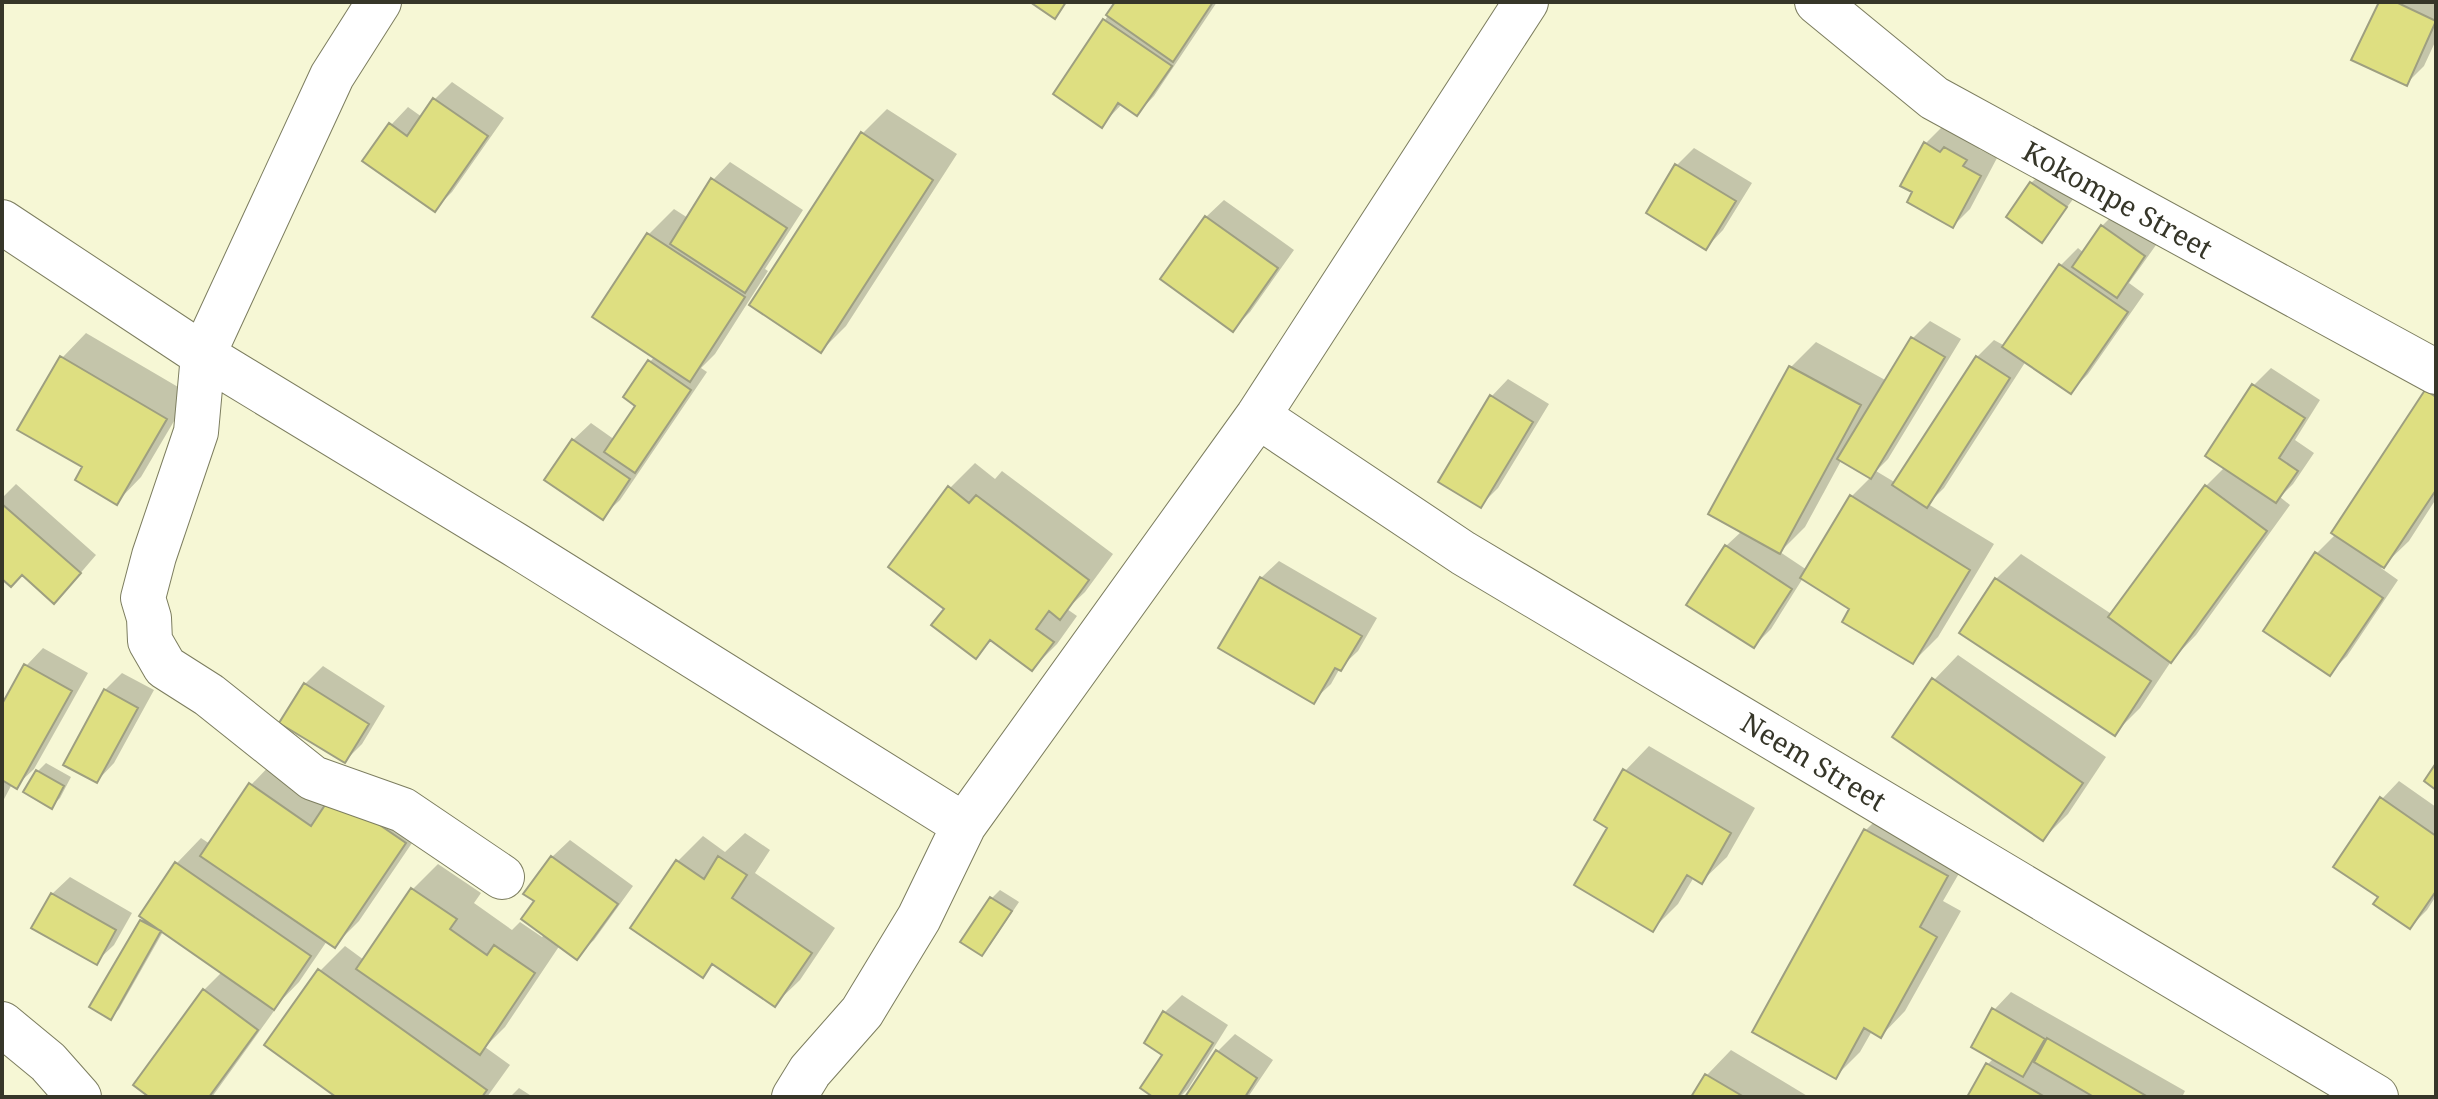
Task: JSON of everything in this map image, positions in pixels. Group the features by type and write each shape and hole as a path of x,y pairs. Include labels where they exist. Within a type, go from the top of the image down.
{"street":[{"path":"379,2 332,76 203,355 196,432 143,598 149,618 150,641 165,667 209,695 313,778 403,810 502,877"},
{"path":"794,1097 810,1071 862,1012 919,918 964,825 1258,416 1526,2"},
{"name":"Kokompe Street","path":"1817,2 1934,98 2436,372"},
{"path":"2,222 203,355 514,544 964,825"},
{"name":"Neem Street","path":"1258,416 1463,553 2376,1097"},
{"path":"2,1024 48,1062 79,1097"}],"building":[{"path":"1030,2 1066,2 1055,19"},
{"path":"1115,2 1213,2 1173,62 1106,15"},
{"path":"2379,2 2396,2 2436,21 2407,86 2351,60"},
{"path":"1103,19 1172,66 1137,116 1118,103 1102,128 1053,94"},
{"path":"433,98 488,136 435,212 362,161 389,123 407,136"},
{"path":"861,132 933,180 821,353 749,305"},
{"path":"1924,142 1940,152 1944,147 1967,160 1963,166 1981,176 1953,228 1907,202 1912,192 1900,186"},
{"path":"1675,164 1736,201 1706,250 1646,213"},
{"path":"711,178 787,228 745,293 670,244"},
{"path":"2030,182 2067,207 2042,243 2006,217"},
{"path":"1205,216 1278,268 1233,332 1160,279"},
{"path":"2101,225 2145,256 2117,298 2072,267"},
{"path":"647,233 745,297 690,382 592,317"},
{"path":"2059,264 2128,312 2071,394 2002,347"},
{"path":"1911,337 1945,357 1871,479 1837,459"},
{"path":"60,356 167,419 117,505 75,480 82,467 17,430"},
{"path":"1976,356 2010,378 1927,508 1892,485"},
{"path":"648,360 691,390 635,473 604,452 635,406 623,397"},
{"path":"1789,366 1861,405 1780,554 1708,514"},
{"path":"2252,384 2305,418 2279,458 2298,471 2276,503 2205,456"},
{"path":"2425,390 2436,397 2436,490 2384,568 2331,533"},
{"path":"1490,395 1533,422 1481,508 1438,482"},
{"path":"572,439 630,479 603,520 544,480"},
{"path":"2205,485 2267,531 2171,663 2108,617"},
{"path":"948,486 969,503 976,495 1089,580 1060,620 1049,611 1036,629 1054,642 1032,671 990,640 976,659 931,625 944,609 888,567"},
{"path":"1850,495 1970,570 1913,664 1842,622 1849,609 1800,578"},
{"path":"2,504 81,573 54,604 22,575 11,587 2,579"},
{"path":"1725,545 1792,589 1754,648 1686,605"},
{"path":"2315,552 2383,598 2330,676 2263,631"},
{"path":"1260,577 1362,636 1341,671 1335,668 1314,704 1218,648"},
{"path":"1995,578 2151,681 2115,736 1959,633"},
{"path":"24,664 72,691 17,789 2,780 2,704"},
{"path":"1932,678 2083,783 2043,841 1892,737"},
{"path":"304,683 369,724 345,763 279,723"},
{"path":"104,689 138,708 97,783 63,765"},
{"path":"2436,763 2436,790 2424,781"},
{"path":"1623,769 1731,833 1702,884 1687,875 1653,932 1574,885 1607,828 1594,820"},
{"path":"36,770 64,786 52,809 23,792"},
{"path":"249,783 311,826 333,793 406,843 335,948 200,856"},
{"path":"2380,797 2436,836 2436,891 2410,929 2373,904 2378,897 2333,867"},
{"path":"1864,829 1948,876 1920,927 1937,937 1881,1038 1864,1028 1836,1079 1752,1032"},
{"path":"551,856 618,904 577,960 521,919 534,901 523,894"},
{"path":"718,856 747,875 732,898 812,953 775,1007 712,964 703,978 630,928 676,860 704,879"},
{"path":"175,862 311,956 274,1010 139,916"},
{"path":"411,888 457,919 450,929 487,955 494,945 535,973 480,1055 356,969"},
{"path":"51,893 116,930 97,965 31,928"},
{"path":"990,897 1012,911 982,956 960,942"},
{"path":"140,920 161,931 111,1020 89,1007"},
{"path":"318,969 487,1090 482,1097 336,1097 264,1045"},
{"path":"203,989 258,1030 209,1097 149,1097 133,1085"},
{"path":"1992,1008 2045,1039 2023,1077 1971,1047"},
{"path":"1163,1011 1213,1043 1178,1097 1153,1097 1140,1088 1162,1055 1144,1043"},
{"path":"2047,1038 2148,1097 2094,1097 2034,1062"},
{"path":"1216,1050 1257,1078 1245,1097 1185,1097"},
{"path":"1986,1063 2045,1097 1967,1097"},
{"path":"1705,1074 1744,1097 1691,1097"}]}
